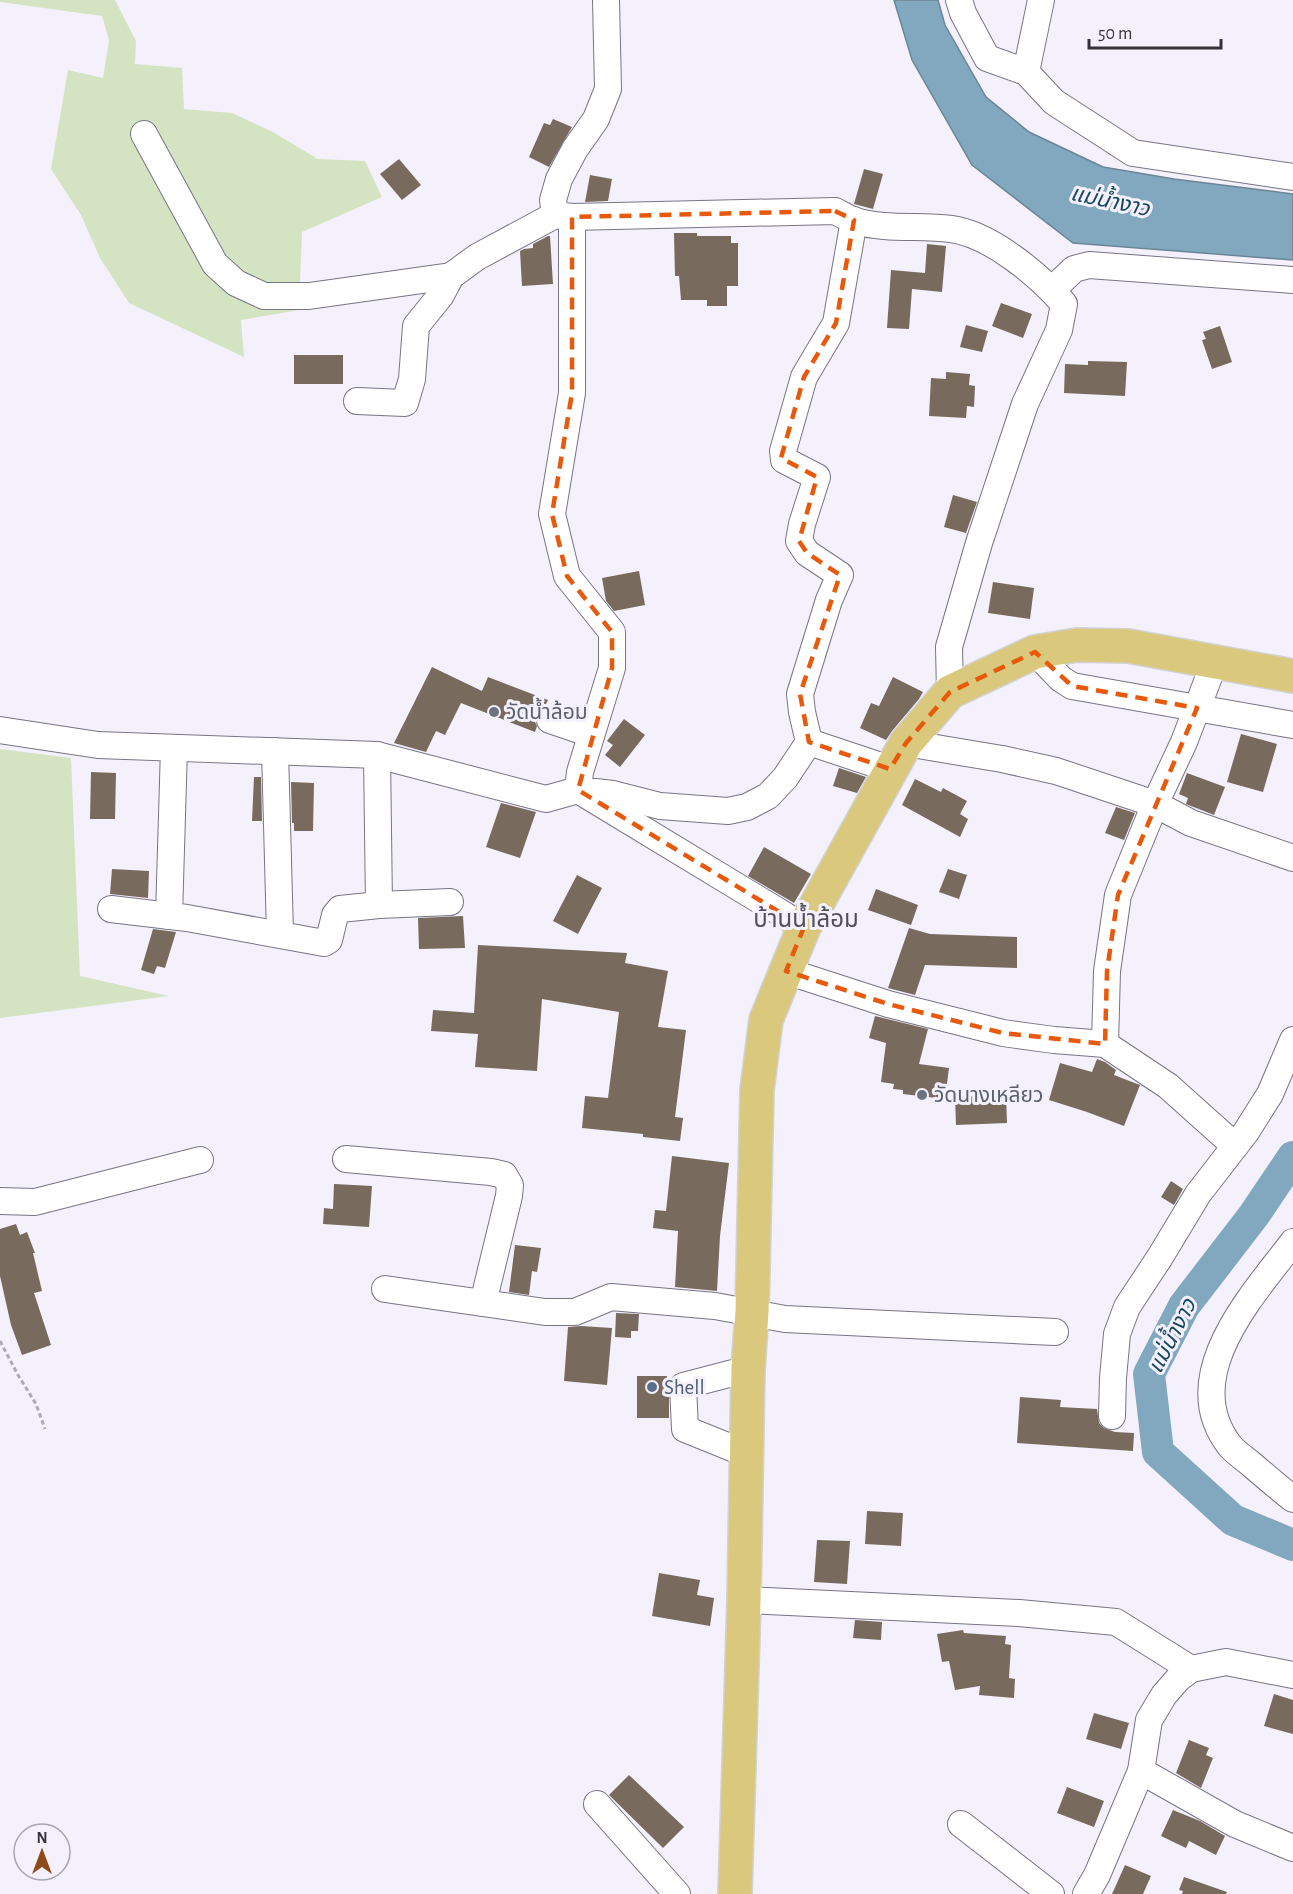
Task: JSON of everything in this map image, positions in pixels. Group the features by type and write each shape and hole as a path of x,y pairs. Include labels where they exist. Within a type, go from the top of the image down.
{"main road":[{"path":"735,1894 757,1090 766,1020 804,927 898,756 950,692 1035,652 1077,645 1128,646 1293,676"}],"street":[{"path":"578,790 579,772 612,668 612,632 567,576 552,514 572,393 563,216 553,200 559,179 575,149 596,119 608,89 606,0"},
{"path":"959,0 963,13 987,58 1026,72 1054,102 1133,153 1293,177"},
{"path":"1026,72 1041,0"},
{"path":"144,134 215,264 236,284 264,296 309,296 452,276"},
{"path":"357,401 405,403 412,379 416,326 441,295 452,276 477,257 563,216 835,211 854,220 873,225 953,229 968,233 1002,250 1036,274 1064,304 1059,330 1025,404 979,543 949,647 950,692"},
{"path":"0,730 98,745 377,754 546,799 578,790 613,794 660,806 728,811 747,807 768,796 785,778 810,742 800,694 829,600 840,574 807,554 800,542 802,524 817,477 784,460 783,451 804,377 836,324 854,220"},
{"path":"1052,290 1074,269 1089,265 1293,280"},
{"path":"1035,652 1061,679 1072,686 1293,725"},
{"path":"1105,1044 1107,971 1118,895 1155,804 1184,742 1215,661"},
{"path":"550,720 591,734"},
{"path":"810,742 898,756 1002,759 1056,771 1155,804 1191,823 1293,858"},
{"path":"169,916 174,748"},
{"path":"275,751 280,934"},
{"path":"377,754 379,905"},
{"path":"578,790 804,927"},
{"path":"111,909 169,916 324,943 329,940 335,915 340,909 450,902"},
{"path":"786,971 888,1004 1003,1033 1105,1044 1167,1086 1235,1146"},
{"path":"1112,1416 1117,1334 1127,1307 1198,1194 1235,1146 1270,1094 1293,1040"},
{"path":"346,1159 504,1175 510,1185 509,1196 483,1303"},
{"path":"0,1201 35,1202 200,1160"},
{"path":"1293,1242 1244,1307 1225,1339 1212,1372 1211,1401 1216,1423 1231,1448 1293,1499"},
{"path":"385,1289 545,1312 575,1312 611,1297 715,1306 785,1319 1055,1332"},
{"path":"747,1454 685,1429 683,1386 748,1369"},
{"path":"744,1600 1019,1613 1116,1622 1191,1669"},
{"path":"1086,1894 1141,1771 1149,1720 1164,1695 1178,1680 1191,1669 1226,1662 1293,1675"},
{"path":"1141,1771 1235,1824 1293,1848"},
{"path":"597,1804 677,1894"},
{"path":"961,1824 1051,1894"}],"path":[{"path":"0,1341 36,1404 45,1429"}],"highlighted area":[{"path":"835,211 854,220 836,323 804,377 781,458 817,477 799,541 807,553 840,575 800,694 809,742 890,769 906,743 950,692 1035,652 1072,686 1197,708 1118,895 1107,971 1105,1044 1003,1033 888,1004 786,971 804,927 578,790 612,668 612,632 567,576 552,514 572,393 572,217"}],"green space":[{"path":"0,0 115,0 136,41 135,64 182,68 184,109 232,113 273,132 318,159 365,161 382,197 302,232 299,310 241,320 244,357 129,303 100,258 81,215 51,169 68,70 103,78 109,40 102,16 0,2"},
{"path":"0,749 71,758 80,976 169,996 0,1018"}],"water":[{"path":"894,0 938,0 945,25 986,97 1029,132 1103,167 1174,179 1293,194 1293,260 1073,243 972,165 912,60"}],"building":[{"path":"553,119 572,127 549,167 529,157 544,123 550,125"},
{"path":"399,159 421,185 402,200 380,174"},
{"path":"864,169 883,174 873,209 854,204"},
{"path":"590,175 612,179 608,201 585,202"},
{"path":"674,233 731,236 731,243 738,243 738,286 727,286 727,306 707,306 707,300 681,300 679,276 675,276"},
{"path":"550,236 553,284 522,286 520,251 533,248 533,244"},
{"path":"927,244 946,246 942,292 912,289 909,329 887,328 891,270 925,273"},
{"path":"1001,303 1032,314 1023,338 992,326"},
{"path":"966,325 988,331 982,352 960,347"},
{"path":"1220,326 1232,362 1212,369 1202,340 1206,339 1203,332"},
{"path":"294,355 343,355 343,384 294,384"},
{"path":"1088,361 1127,362 1125,396 1064,393 1065,364 1088,365"},
{"path":"946,372 970,374 969,385 975,386 974,407 967,406 966,418 929,416 931,378 946,379"},
{"path":"953,495 977,502 966,533 944,527"},
{"path":"639,571 645,605 614,611 606,601 602,578"},
{"path":"993,582 1034,588 1030,619 988,613"},
{"path":"432,667 482,691 488,677 548,700 536,715 535,732 461,703 445,735 436,731 426,752 394,743"},
{"path":"893,677 923,692 886,740 860,728 871,703 879,706"},
{"path":"624,719 645,735 620,767 605,755 613,745 607,741"},
{"path":"1241,734 1277,744 1263,792 1227,782"},
{"path":"839,768 866,777 857,793 833,786"},
{"path":"91,772 116,773 115,819 90,819"},
{"path":"1187,773 1225,787 1214,815 1186,804 1188,798 1179,794"},
{"path":"254,777 261,777 262,821 252,821"},
{"path":"915,779 941,792 943,788 967,801 960,814 968,819 960,837 902,805"},
{"path":"291,782 314,783 313,831 294,831"},
{"path":"501,803 536,812 520,858 486,847"},
{"path":"1116,807 1135,813 1124,840 1105,833"},
{"path":"764,847 811,874 794,903 748,876"},
{"path":"112,869 149,871 148,898 110,894"},
{"path":"948,869 967,875 959,899 939,892"},
{"path":"577,875 602,888 578,934 553,921"},
{"path":"876,889 918,905 911,925 868,910"},
{"path":"463,916 465,948 419,949 418,918"},
{"path":"909,928 930,934 1017,937 1017,968 925,965 915,995 888,988"},
{"path":"153,929 176,932 165,968 157,966 154,974 141,970"},
{"path":"478,945 627,953 625,963 668,971 658,1027 686,1030 675,1117 683,1118 680,1141 643,1137 643,1134 582,1128 585,1096 608,1098 619,1012 542,999 537,1071 475,1067 478,1034 431,1031 433,1010 474,1013"},
{"path":"875,1016 928,1029 919,1064 949,1068 945,1099 903,1094 903,1090 893,1089 894,1084 881,1082 886,1043 869,1038"},
{"path":"1097,1059 1116,1070 1114,1075 1140,1085 1124,1126 1049,1100 1060,1063 1092,1072"},
{"path":"1006,1095 1007,1123 956,1125 955,1097"},
{"path":"672,1156 729,1163 720,1236 717,1291 675,1287 678,1231 653,1228 655,1210 666,1211"},
{"path":"1171,1181 1183,1189 1174,1205 1161,1197"},
{"path":"334,1184 372,1186 369,1227 323,1224 324,1208 333,1209"},
{"path":"16,1224 20,1235 27,1232 35,1253 33,1253 42,1291 34,1293 51,1345 22,1355 11,1325 0,1276 0,1229"},
{"path":"515,1245 541,1248 537,1272 532,1271 529,1295 509,1292"},
{"path":"616,1313 639,1314 638,1331 631,1331 631,1338 615,1337"},
{"path":"568,1327 612,1328 607,1385 564,1381"},
{"name":"Shell","path":"637,1376 667,1376 669,1418 637,1418"},
{"path":"1020,1397 1061,1400 1060,1407 1097,1409 1099,1423 1104,1428 1115,1432 1134,1433 1133,1451 1017,1443"},
{"path":"867,1511 903,1513 901,1546 865,1544"},
{"path":"817,1540 850,1541 847,1584 814,1582"},
{"path":"659,1573 700,1580 697,1595 714,1598 710,1626 652,1616"},
{"path":"855,1620 882,1622 881,1640 853,1638"},
{"path":"963,1630 964,1633 1006,1636 1005,1644 1011,1645 1009,1678 1015,1679 1014,1698 979,1695 980,1686 955,1690 949,1661 942,1662 937,1634"},
{"path":"1274,1694 1293,1700 1293,1734 1264,1726"},
{"path":"1094,1713 1129,1723 1121,1749 1086,1739"},
{"path":"1189,1740 1209,1748 1206,1755 1213,1758 1201,1788 1176,1773"},
{"path":"629,1775 684,1827 663,1848 609,1795"},
{"path":"1067,1787 1104,1801 1094,1827 1057,1813"},
{"path":"1173,1810 1200,1821 1225,1836 1216,1855 1189,1841 1186,1848 1161,1836"},
{"path":"1125,1865 1151,1876 1143,1894 1112,1894"},
{"path":"1184,1877 1227,1892 1226,1894 1182,1894 1183,1891 1179,1890"}],"waterway":[{"name":"แม่น้ำงาว","path":"1293,1157 1254,1215 1184,1306 1149,1374 1158,1452 1233,1520 1293,1545"}],"place":[{"name":"วัดน้ำล้อม","path":"494,712"},
{"name":"วัดนางเหลียว","path":"922,1095"},
{"name":"Shell","path":"652,1387"}],"district":[{"name":"บ้านน้ำล้อม","path":"806,920"}]}
